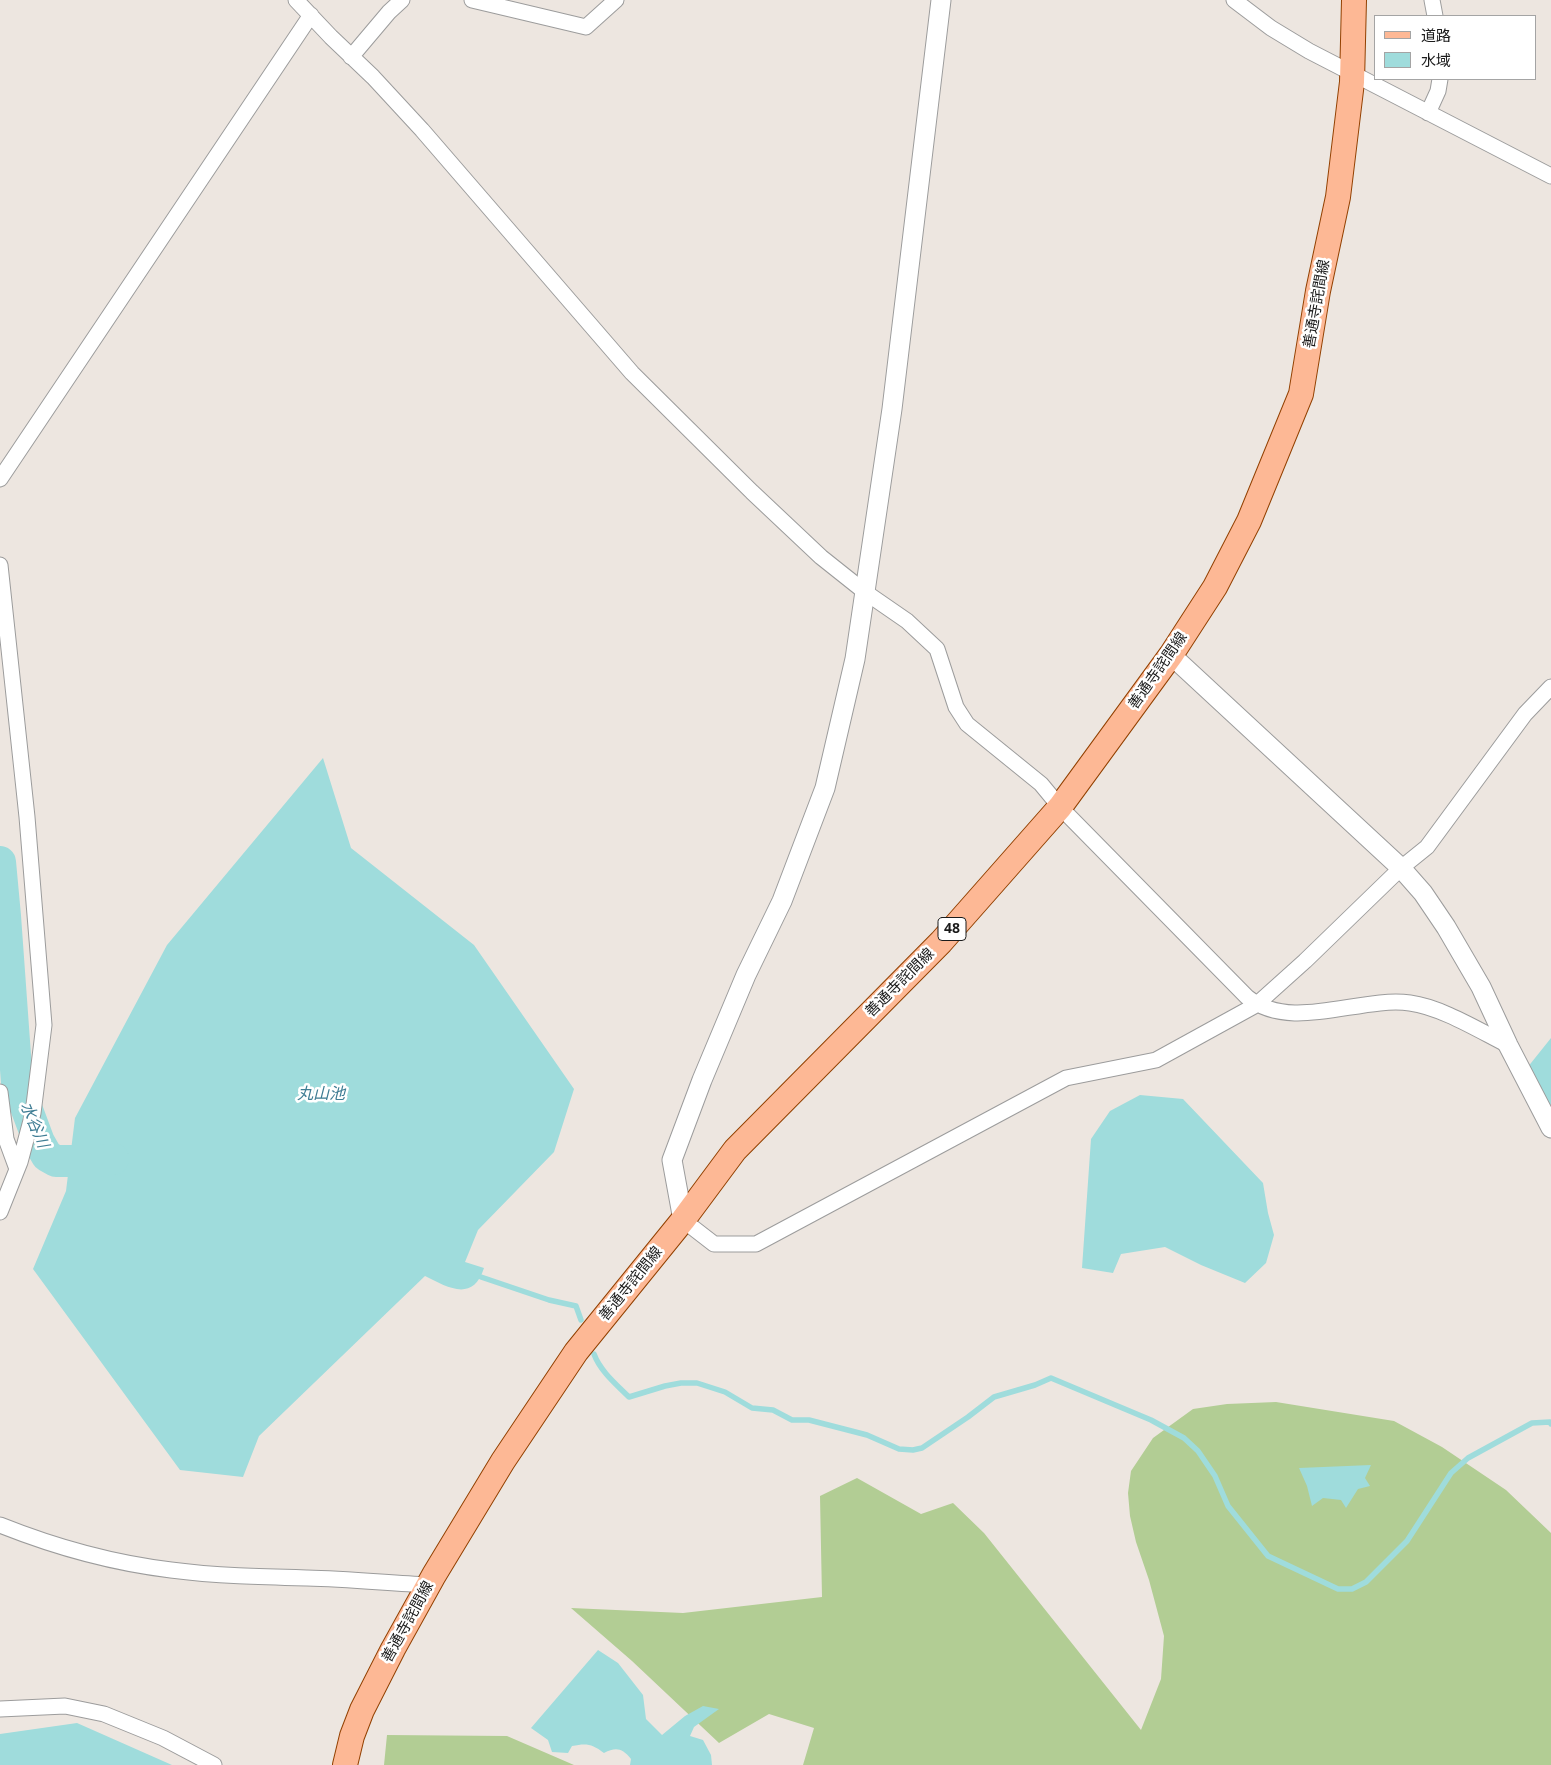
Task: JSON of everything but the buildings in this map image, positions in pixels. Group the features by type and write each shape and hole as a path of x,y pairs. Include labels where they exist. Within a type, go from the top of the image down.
{"main road":[{"name":"善通寺詫間線","path":"345,1765 352,1736 362,1710 392,1649 472,1510 576,1352 684,1220 735,1150 941,942 1060,807 1171,655 1215,587 1249,521 1301,394 1318,291 1338,197 1352,74 1354,0"}],"street":[{"path":"296,0 373,77 422,130 632,373 807,544 865,592 907,621 937,649 956,706 967,724 1040,784 1060,807 1256,1005 1276,1012 1304,1014 1385,1001 1412,1003 1438,1011 1508,1045"},
{"path":"351,57 389,12 402,0"},
{"path":"472,0 586,27 616,0"},
{"path":"941,0 892,410 855,658 825,788 782,901 746,975 702,1080 672,1160 684,1220 714,1244 756,1244 1066,1078 1156,1060 1256,1005 1305,961 1401,868 1427,847 1524,714 1551,687"},
{"path":"1234,0 1271,28 1309,51 1551,176"},
{"path":"1432,0 1435,15"},
{"path":"0,479 310,15"},
{"path":"1428,113 1438,91 1440,80"},
{"path":"0,565 27,817 44,1025 33,1113 17,1169 0,1212"},
{"path":"1171,655 1401,868 1422,893 1446,927 1481,987 1508,1045 1551,1128"},
{"path":"0,1092 6,1140 17,1169"},
{"path":"0,1525 42,1541 103,1558 172,1570 281,1578 428,1585"},
{"path":"0,1709 65,1706 104,1714 163,1738 214,1765"}],"green space":[{"path":"1276,1402 1394,1421 1442,1447 1506,1490 1551,1533 1551,1765 803,1765 814,1728 769,1714 719,1743 632,1661 571,1608 683,1613 822,1597 820,1496 857,1478 921,1514 953,1503 984,1533 1141,1730 1161,1679 1164,1636 1130,1516 1128,1493 1131,1471 1153,1438 1193,1409 1227,1404"},
{"path":"387,1735 507,1736 574,1765 384,1765"}],"water":[{"name":"丸山池","path":"323,758 351,848 474,945 574,1089 554,1152 478,1230 465,1262 484,1268 473,1286 466,1289 450,1288 425,1276 259,1436 243,1477 180,1470 33,1269 66,1191 75,1118 167,945"},
{"path":"1551,1038 1551,1114 1527,1068"},
{"path":"1140,1095 1183,1099 1263,1183 1274,1235 1266,1263 1245,1283 1201,1265 1165,1247 1121,1254 1113,1273 1082,1268 1091,1139 1110,1111"},
{"path":"1371,1465 1365,1478 1370,1486 1358,1489 1346,1508 1341,1500 1323,1498 1312,1506 1307,1486 1299,1468"},
{"path":"598,1650 618,1663 643,1695 646,1719 662,1735 685,1716 703,1706 719,1709 694,1727 690,1736 703,1740 711,1755 712,1765 630,1765 631,1759 622,1751 615,1749 604,1753 593,1746 586,1745 572,1746 568,1753 552,1752 548,1740 531,1728"},
{"path":"77,1723 172,1765 0,1765 0,1734"}],"waterway":[{"name":"水谷川","path":"0,862 17,1083 39,1142 47,1156 56,1161 100,1161 113,1159"},
{"path":"481,1277 549,1300 576,1306 581,1320"},
{"path":"594,1354 605,1372 629,1397 665,1386 697,1383 725,1392 752,1408 773,1410 792,1420 809,1420 867,1435 899,1449 913,1450 922,1448 994,1397 1035,1385 1051,1378 1151,1420 1184,1438 1198,1451 1215,1476 1228,1506 1268,1556 1338,1589 1352,1589 1366,1582 1407,1541 1451,1473 1468,1458 1532,1423 1550,1422 1551,1424"}]}
